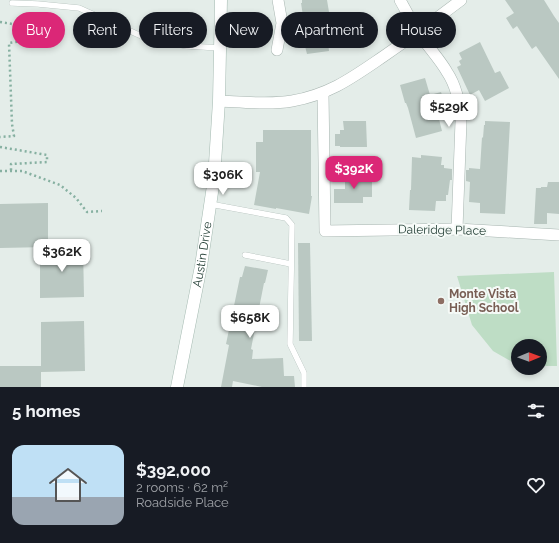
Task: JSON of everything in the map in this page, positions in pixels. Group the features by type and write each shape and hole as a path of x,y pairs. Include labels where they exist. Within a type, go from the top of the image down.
{"main road":[{"name":"Austin Drive","path":"222,0 222,12"},
{"name":"Austin Drive","path":"177,387 201,266 214,179 219,101 220,48"}],"street":[{"path":"277,50 282,23 278,0"},
{"path":"400,0 407,12"},
{"path":"445,12 461,0"},
{"path":"219,101 274,103 296,100 323,93 346,82 396,48"},
{"path":"429,48 447,72 453,83 460,108 461,121 457,229"},
{"name":"Daleridge Place","path":"323,93 326,231 457,229 559,234"}],"lane":[{"path":"12,3 80,8 148,40 187,46 215,48"},
{"path":"210,204 286,218 292,225 290,344 304,373 304,387"},
{"path":"245,255 291,264"}],"path":[{"path":"0,22 56,31 55,36 8,43 12,124 14,136 0,137"},
{"path":"0,147 47,155 47,162 11,164 11,171"},
{"path":"0,171 22,172 60,185 76,198 87,212 102,212"}],"green space":[{"path":"554,272 557,366 547,366 547,339 511,339 511,361 493,351 472,325 457,276"}],"building":[{"path":"302,0 327,0 329,12 302,12"},
{"path":"505,0 544,0 559,23 559,79 536,46 532,49 517,26 513,29 506,18 514,13"},
{"path":"480,42 495,73 500,71 509,88 485,101 479,90 470,95 457,67 461,65 459,61 462,59 459,53"},
{"path":"306,48 329,48 329,51 307,54"},
{"path":"425,78 430,95 441,92 449,117 439,119 442,131 416,138 400,85"},
{"path":"343,121 366,121 367,147 335,146 335,134 340,134 340,130 344,130"},
{"path":"485,121 510,122 505,214 480,213 480,203 469,202 470,182 466,181 466,170 469,170 469,168 480,169 482,137 483,138"},
{"path":"263,130 311,130 312,196 309,214 254,205 260,172 256,172 256,142 263,142"},
{"path":"421,155 442,157 441,165 444,165 444,168 452,169 452,180 450,180 446,201 436,201 435,211 409,210 412,157 421,158"},
{"path":"345,177 372,177 372,197 363,197 363,203 334,203 334,189 345,189"},
{"path":"548,182 559,182 559,214 547,213 547,224 534,224 536,188 547,187"},
{"path":"48,203 48,247 0,248 0,204"},
{"path":"298,243 310,243 312,341 299,341"},
{"path":"83,247 84,297 40,298 40,248"},
{"path":"245,266 268,270 251,349 253,350 252,359 283,358 284,376 294,376 295,387 262,387 233,381 232,387 221,387 229,345 226,344 240,277 242,277"},
{"path":"84,321 85,371 41,372 41,322"},
{"path":"0,366 41,366 41,387 0,387"}],"place":[{"name":"Monte Vista High School","path":"441,301"}]}
